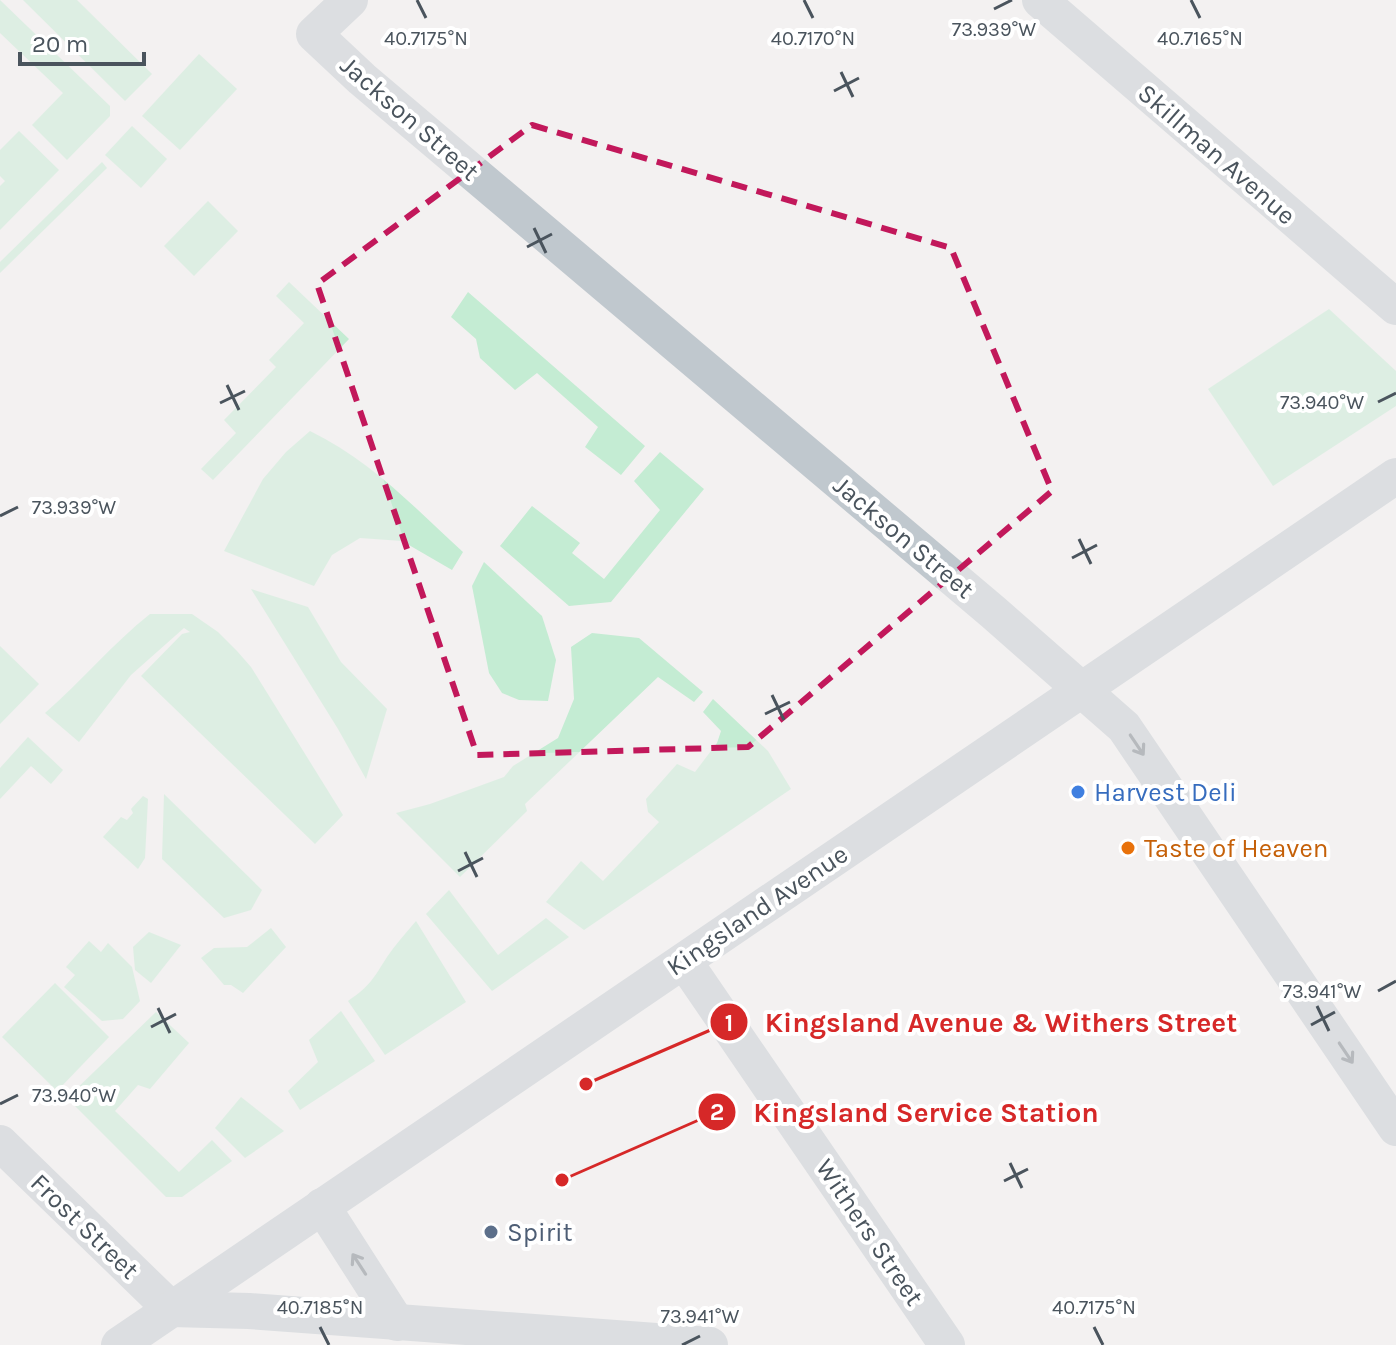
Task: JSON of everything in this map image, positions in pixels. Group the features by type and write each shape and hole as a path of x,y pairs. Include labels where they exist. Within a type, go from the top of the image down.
{"street":[{"name":"Jackson Street","path":"350,0 314,34 362,79 1124,727 1396,1128"},
{"name":"Skillman Avenue","path":"1040,0 1396,307"},
{"name":"Kingsland Avenue","path":"119,1345 1396,476"},
{"name":"Withers Street","path":"684,961 947,1345"},
{"name":"Frost Street","path":"0,1143 171,1309"},
{"path":"322,1206 397,1323"},
{"path":"171,1309 249,1311 342,1332 397,1323 710,1345"}],"highlighted area":[{"path":"532,125 951,248 1052,491 748,747 477,755 317,284"}],"green space":[{"path":"0,0 110,106 110,116 67,160 32,125 63,93 0,33"},
{"path":"23,0 77,0 152,74 125,101"},
{"path":"199,54 237,89 180,150 142,116"},
{"path":"132,126 167,159 141,188 105,155"},
{"path":"19,131 59,170 0,230 0,186 5,181 0,176 0,150"},
{"path":"102,162 107,168 0,273 0,262"},
{"path":"208,201 238,231 194,276 164,246"},
{"path":"289,282 349,339 213,480 201,469 236,433 224,420 276,367 269,360 304,323 276,296"},
{"path":"468,292 645,446 621,475 585,447 598,427 537,373 515,390 480,358 476,339 451,317"},
{"path":"1329,309 1396,371 1396,406 1273,486 1208,389"},
{"path":"310,431 372,470 463,552 452,570 402,541 360,538 332,555 314,586 224,551 263,479 286,452"},
{"path":"660,452 704,489 611,602 569,606 500,546 532,506 580,543 572,553 604,579 660,510 634,481"},
{"path":"484,562 542,616 556,660 548,701 519,700 502,693 489,673 472,586"},
{"path":"251,589 308,607 341,662 387,709 366,779 338,729"},
{"path":"150,614 192,614 218,632 251,667 343,815 315,844 141,676 182,634 190,632 184,628 131,675 79,742 45,713"},
{"path":"592,633 639,638 703,692 694,702 658,677 525,804 527,811 460,877 396,813 504,777 513,766 558,738 574,699 571,647"},
{"path":"0,646 39,684 0,724"},
{"path":"713,699 768,751 791,789 584,930 546,902 581,861 603,881 659,822 648,812 646,799 677,764 695,772 717,743 721,731 703,712"},
{"path":"28,737 63,770 51,784 31,766 0,799 0,768"},
{"path":"164,794 262,890 251,910 224,918 162,859"},
{"path":"143,796 148,799 145,858 138,869 103,837 121,817 127,820 133,813 131,809"},
{"path":"449,890 498,955 546,918 569,937 492,991 426,914"},
{"path":"416,921 466,1002 385,1055 348,1001 371,981"},
{"path":"271,928 286,947 243,993 231,985 224,985 201,958 214,948 247,947"},
{"path":"149,932 181,945 151,983 135,970 133,947"},
{"path":"89,941 101,952 108,943 132,967 140,1001 123,1019 102,1021 64,987 75,975 66,967"},
{"path":"55,983 109,1037 57,1091 2,1037"},
{"path":"341,1011 375,1061 300,1110 288,1091 318,1062 309,1040"},
{"path":"156,1012 189,1043 150,1089 138,1085 115,1111 179,1172 212,1140 232,1161 182,1197 166,1197 67,1098"},
{"path":"241,1097 284,1131 245,1158 215,1128"}],"place":[{"name":"Harvest Deli","path":"1078,792"},
{"name":"Taste of Heaven","path":"1128,848"},
{"name":"Kingsland Avenue & Withers Street","path":"586,1084"},
{"name":"Kingsland Service Station","path":"562,1180"},
{"name":"Spirit","path":"491,1232"}]}
